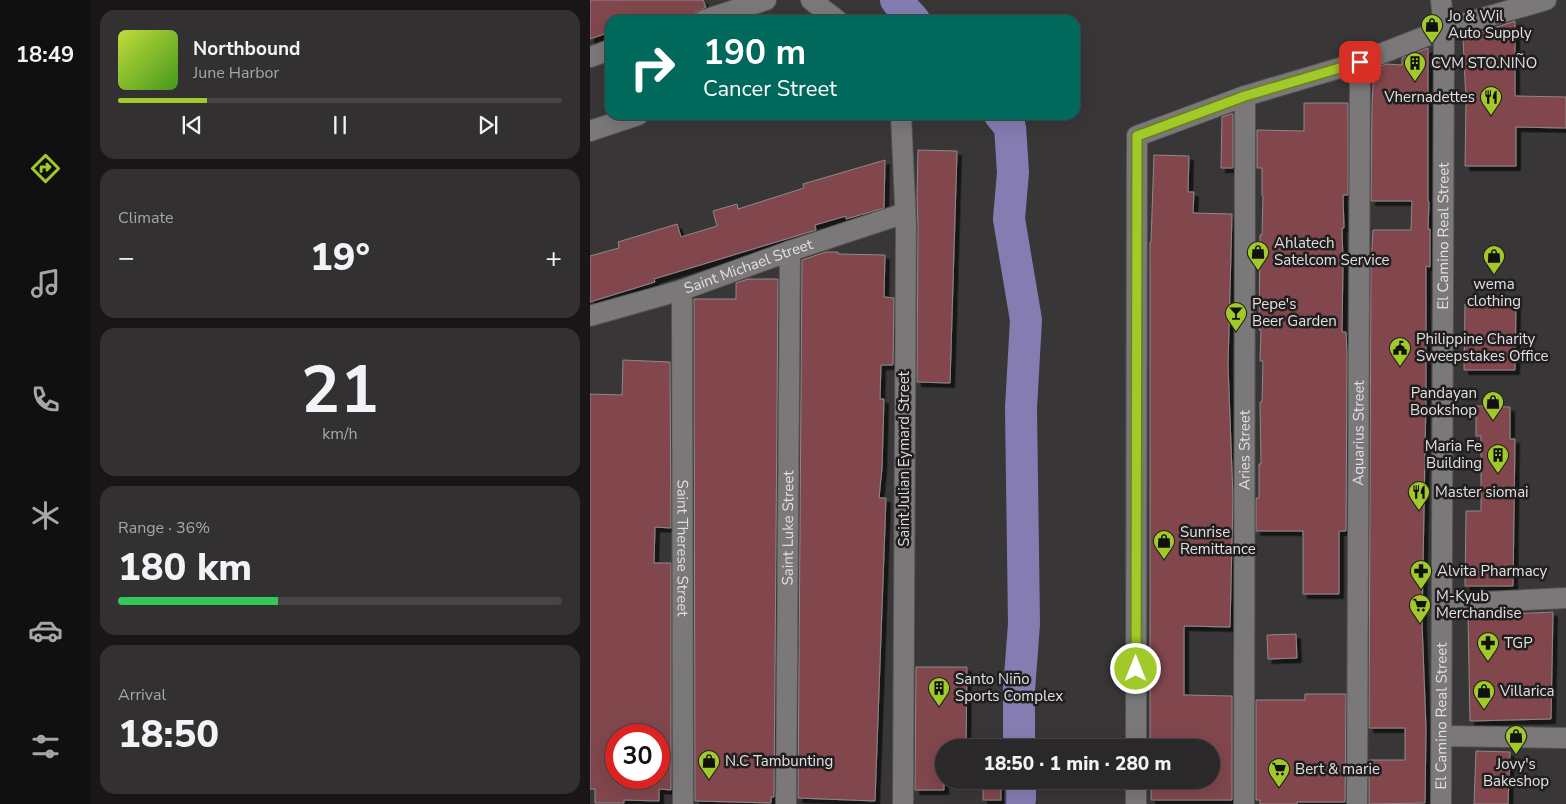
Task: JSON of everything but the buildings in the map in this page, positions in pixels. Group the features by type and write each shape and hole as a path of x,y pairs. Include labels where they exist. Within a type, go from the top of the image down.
{"street":[{"path":"720,15 766,0"},
{"path":"811,0 830,15"},
{"name":"El Camino Real Street","path":"1441,0 1444,29 1441,804"},
{"path":"1136,739 1137,136 1245,96 1360,62 1444,29 1546,0"},
{"path":"590,57 605,52"},
{"name":"Aquarius Street","path":"1357,804 1360,62"},
{"name":"Aries Street","path":"1244,804 1245,96"},
{"path":"590,131 623,120"},
{"name":"Saint Julian Eymard Street","path":"901,120 905,213 903,804"},
{"name":"Saint Michael Street","path":"590,316 682,290 790,251 905,213"},
{"name":"Saint Luke Street","path":"786,804 790,251"},
{"name":"Saint Therese Street","path":"682,290 683,804"},
{"path":"1442,604 1566,598"},
{"path":"1442,736 1566,738"},
{"path":"1136,789 1136,804"}],"waterway":[{"path":"896,0 910,15"},
{"path":"1004,120 1010,127 1013,172 1009,219 1026,320 1021,408 1024,624 1019,690 1019,739"},
{"path":"1020,789 1020,799"}],"place":[{"name":"Jo & Wil Auto Supply","path":"1432,44"},
{"name":"CVM STO.NIÑO","path":"1415,82"},
{"name":"Vhernadettes","path":"1491,116"},
{"name":"Ahlatech Satelcom Service","path":"1258,271"},
{"name":"wema clothing","path":"1494,275"},
{"name":"Pepe's Beer Garden","path":"1236,332"},
{"name":"Philippine Charity Sweepstakes Office","path":"1400,367"},
{"name":"Pandayan Bookshop","path":"1493,421"},
{"name":"Maria Fe Building","path":"1498,474"},
{"name":"Master siomai","path":"1419,511"},
{"name":"Sunrise Remittance","path":"1164,560"},
{"name":"Alvita Pharmacy","path":"1421,590"},
{"name":"M-Kyub Merchandise","path":"1420,624"},
{"name":"TGP","path":"1488,662"},
{"name":"Santo Niño Sports Complex","path":"939,707"},
{"name":"Villarica","path":"1484,710"},
{"name":"Jovy's Bakeshop","path":"1516,755"},
{"name":"N.C Tambunting","path":"709,780"},
{"name":"Bert & marie","path":"1279,788"}],"route":[{"path":"1136,669 1137,136 1245,96 1360,62"}]}
